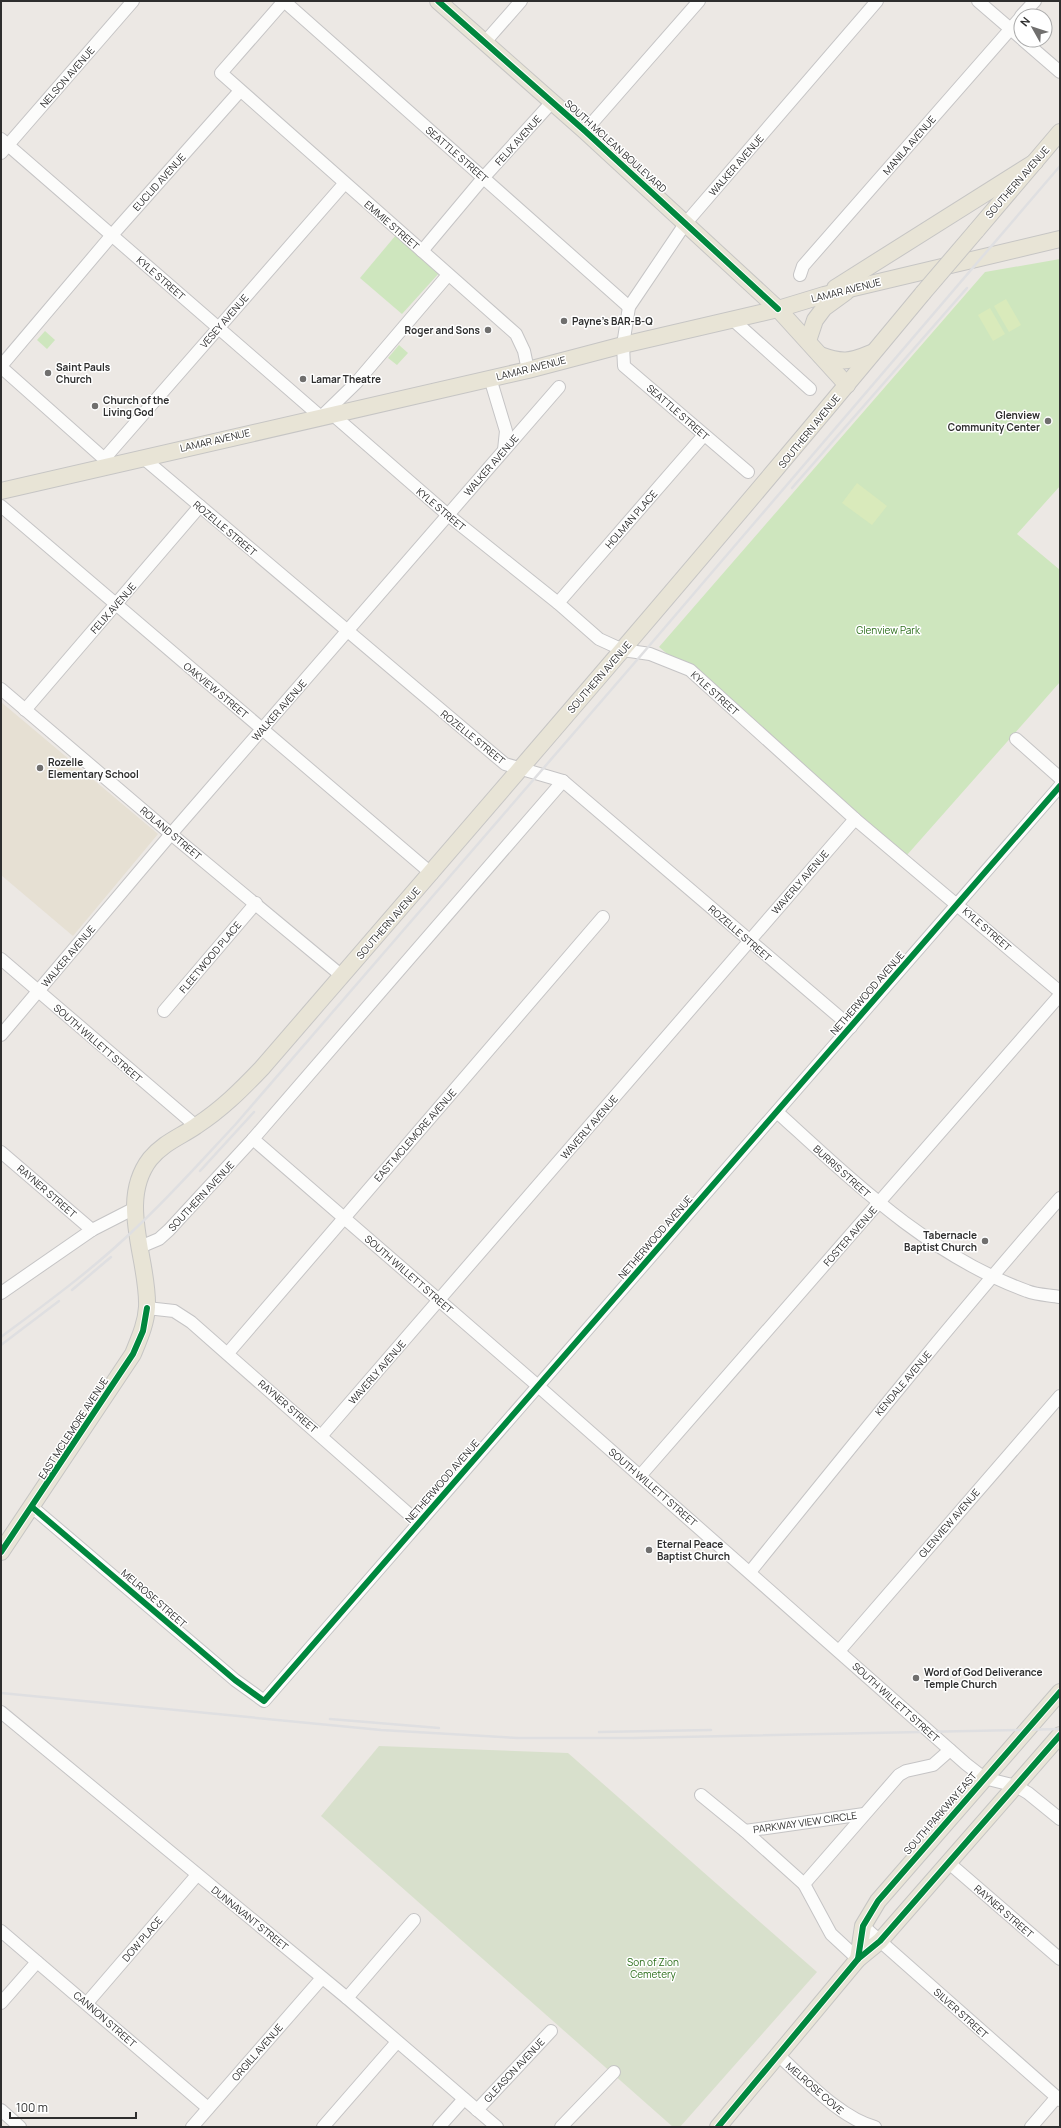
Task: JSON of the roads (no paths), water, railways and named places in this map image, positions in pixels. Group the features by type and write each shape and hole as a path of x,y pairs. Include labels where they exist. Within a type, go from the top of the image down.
{"main road":[{"name":"SOUTH MCLEAN BOULEVARD","path":"438,1 585,131 778,309 847,385"},
{"name":"SOUTHERN AVENUE","path":"140,1247 135,1208 139,1183 149,1161 164,1144 196,1126 234,1099 432,874 775,472 923,293 1060,132"},
{"path":"824,294 1035,162"},
{"name":"LAMAR AVENUE","path":"1,491 107,462 142,457 528,370 732,318 778,309 824,294 1060,239"},
{"path":"808,341 815,320 824,308 852,288"},
{"path":"820,355 836,361 853,361 875,351"},
{"name":"EAST MCLEMORE AVENUE","path":"2,1550 133,1354 142,1331 147,1308 140,1247"},
{"name":"SOUTH PARKWAY EAST","path":"858,1959 863,1926 871,1911 889,1887 1060,1692"},
{"path":"719,2125 858,1959 880,1941 1059,1737"}],"street":[{"name":"NELSON AVENUE","path":"3,146 132,1"},
{"path":"240,92 221,73 284,1"},
{"name":"SEATTLE STREET","path":"284,1 630,307"},
{"path":"485,42 522,1"},
{"path":"585,131 698,1"},
{"name":"WALKER AVENUE","path":"623,345 630,307 685,224 877,1"},
{"path":"978,1 1013,32"},
{"name":"MANILA AVENUE","path":"800,275 803,266 808,260 1013,25"},
{"path":"1032,48 1060,72"},
{"name":"EMMIE STREET","path":"240,92 516,334 524,351 528,370"},
{"name":"EUCLID AVENUE","path":"1,366 112,235 240,92"},
{"name":"FELIX AVENUE","path":"422,251 484,177 552,102"},
{"name":"KYLE STREET","path":"3,146 112,235 219,328 558,603 599,639 623,650 650,654 690,670 855,819 958,904 1060,994"},
{"name":"VESEY AVENUE","path":"107,462 219,328 344,184"},
{"path":"327,415 448,275"},
{"path":"732,318 810,389"},
{"name":"SEATTLE STREET","path":"623,345 624,366 748,472"},
{"path":"1,366 107,462"},
{"path":"490,378 506,431 504,450"},
{"name":"WALKER AVENUE","path":"1,1035 171,834 559,387"},
{"name":"HOLMAN PLACE","path":"558,603 704,435"},
{"name":"ROZELLE STREET","path":"142,457 505,764 563,781 851,1028"},
{"name":"OAKVIEW STREET","path":"1,506 432,874"},
{"name":"FELIX AVENUE","path":"25,710 200,506"},
{"name":"ROLAND STREET","path":"1,689 171,834 256,903 342,976"},
{"path":"1016,739 1060,778"},
{"name":"SOUTHERN AVENUE","path":"140,1247 159,1239 169,1230 253,1139 563,781"},
{"name":"NETHERWOOD AVENUE","path":"264,1701 1060,786"},
{"name":"WAVERLY AVENUE","path":"322,1435 855,819"},
{"name":"FLEETWOOD PLACE","path":"164,1011 256,903"},
{"name":"EAST MCLEMORE AVENUE","path":"228,1354 603,917"},
{"name":"SOUTH WILLETT STREET","path":"1,959 196,1126"},
{"name":"FOSTER AVENUE","path":"640,1476 1060,994"},
{"name":"BURRIS STREET","path":"777,1112 878,1204 930,1242 992,1276 1028,1292 1060,1297"},
{"name":"SOUTH WILLETT STREET","path":"253,1139 345,1217 538,1386 839,1650 950,1750 984,1778 1016,1786 1028,1793 1060,1819"},
{"name":"RAYNER STREET","path":"1,1152 92,1230"},
{"name":"KENDALE AVENUE","path":"750,1572 873,1418 992,1276 1060,1198"},
{"path":"1,1293 92,1230 135,1208"},
{"name":"RAYNER STREET","path":"147,1308 174,1311 191,1322 322,1435 419,1523"},
{"name":"GLENVIEW AVENUE","path":"839,1650 1060,1396"},
{"name":"MELROSE STREET","path":"32,1507 234,1680 264,1701"},
{"name":"DUNNAVANT STREET","path":"1,1712 347,1998 497,2127"},
{"name":"PARKWAY VIEW CIRCLE","path":"804,1884 899,1775 906,1771 933,1765 950,1750"},
{"name":"PARKWAY VIEW CIRCLE","path":"701,1795 745,1831 804,1884 831,1934 858,1959"},
{"name":"PARKWAY VIEW CIRCLE","path":"745,1831 864,1814"},
{"name":"RAYNER STREET","path":"949,1863 1060,1959"},
{"name":"DOW PLACE","path":"87,2004 197,1875"},
{"path":"347,1998 414,1920"},
{"name":"SILVER STREET","path":"863,1926 1058,2099"},
{"name":"CANNON STREET","path":"1,1931 208,2108"},
{"path":"1,2004 37,1962"},
{"name":"ORGILL AVENUE","path":"192,2127 322,1978"},
{"name":"GLEASON AVENUE","path":"477,2110 552,2031"},
{"path":"323,2127 397,2042"},
{"name":"MELROSE COVE","path":"778,2055 846,2115 863,2124 875,2127"},
{"path":"561,2127 614,2072"},
{"path":"438,2127 464,2099"},
{"path":"1031,2127 1058,2099"},
{"path":"1,2110 20,2127"}],"railway":[{"path":"1,1337 71,1284 122,1241 163,1202 235,1125 643,653 1060,166"},
{"path":"792,488 967,288"},
{"path":"200,1171 254,1112"},
{"path":"72,1290 111,1257"},
{"path":"1,1345 59,1301"},
{"path":"1,1693 381,1730 518,1738 633,1738 1060,1729"},
{"path":"330,1719 439,1728"},
{"path":"599,1732 711,1730"}],"place":[{"name":"Payne's BAR-B-Q","path":"564,321"},
{"name":"Roger and Sons","path":"488,330"},
{"name":"Saint Pauls Church","path":"48,373"},
{"name":"Lamar Theatre","path":"303,379"},
{"name":"Church of the Living God","path":"95,406"},
{"name":"Glenview Community Center","path":"1048,421"},
{"name":"Rozelle Elementary School","path":"40,768"},
{"name":"Tabernacle Baptist Church","path":"985,1241"},
{"name":"Eternal Peace Baptist Church","path":"649,1550"},
{"name":"Word of God Deliverance Temple Church","path":"916,1678"}],"park label":[{"name":"Glenview Park","path":"888,630"},
{"name":"Son of Zion Cemetery","path":"653,1968"}]}
